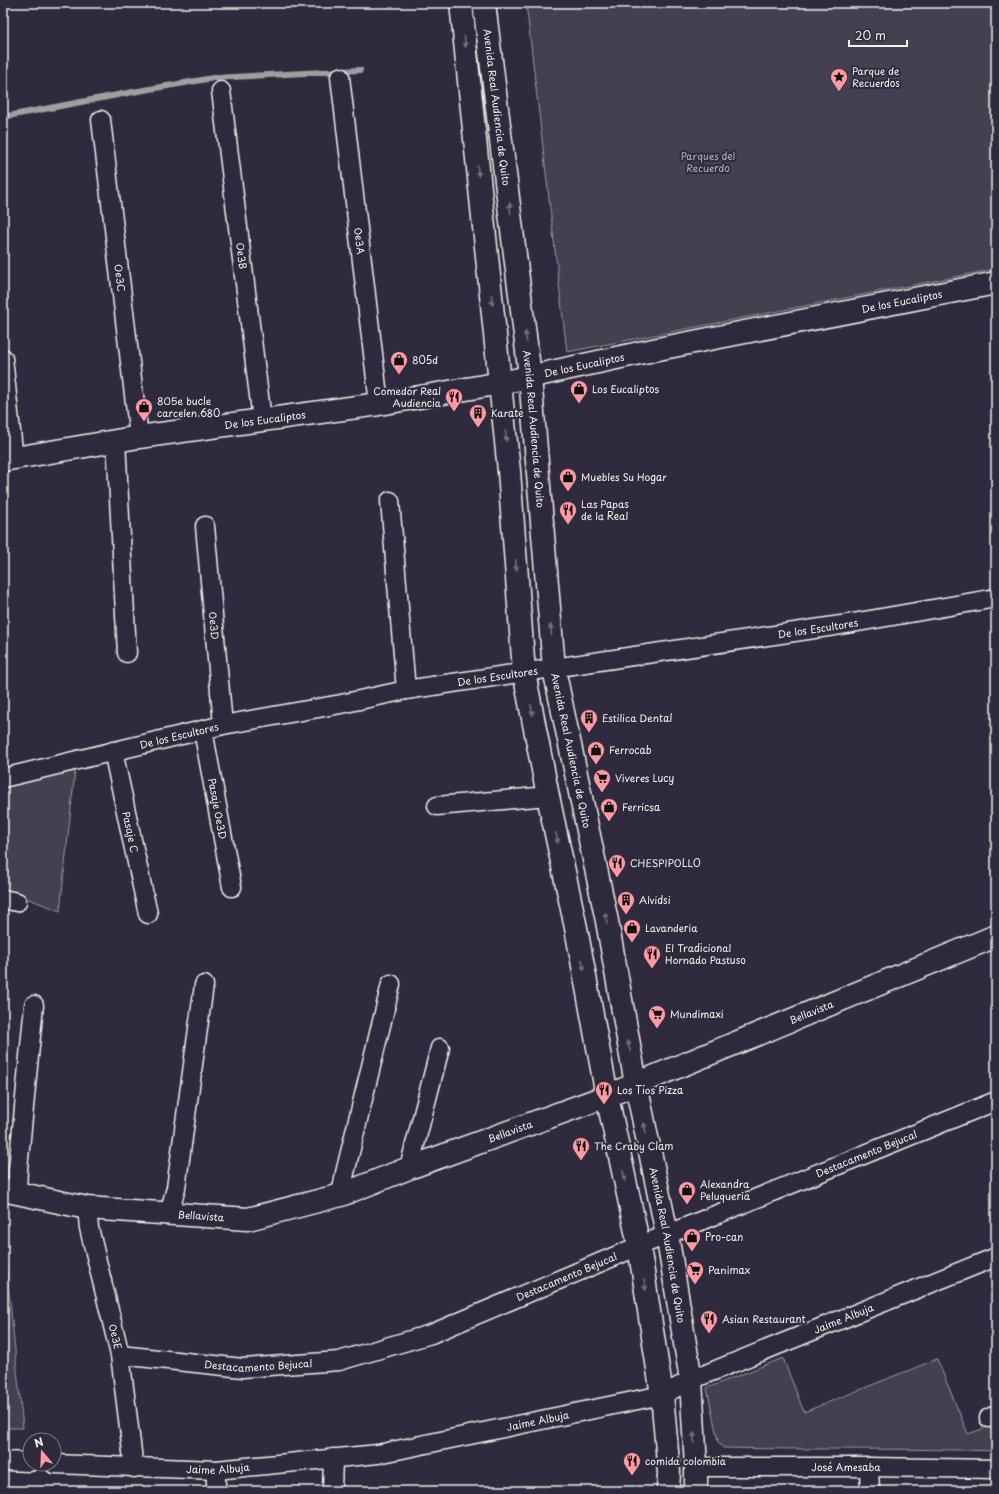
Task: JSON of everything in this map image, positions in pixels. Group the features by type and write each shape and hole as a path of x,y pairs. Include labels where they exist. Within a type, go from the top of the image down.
{"main road":[{"path":"461,3 501,383 524,672 576,928 607,1096 639,1246 662,1395 669,1473 668,1491"},
{"name":"Avenida Real Audiencia de Quito","path":"484,3 530,376 554,669 607,921 636,1084 668,1234 691,1380 696,1491"},
{"name":"De los Eucaliptos","path":"8,459 139,436 379,404 501,383 996,283"},
{"name":"Bellavista","path":"10,1191 87,1208 248,1219 340,1195 409,1168 607,1096 996,936"}],"street":[{"name":"Oe3A","path":"340,77 379,404"},
{"name":"Oe3B","path":"221,91 262,420"},
{"name":"Oe3C","path":"101,120 139,436"},
{"path":"3,358 8,459"},
{"path":"116,440 127,653"},
{"path":"390,501 406,690"},
{"name":"Oe3D","path":"205,526 223,725"},
{"name":"De los Escultores","path":"3,778 223,725 341,704 406,690 841,625 996,598"},
{"name":"Pasaje Oe3D","path":"203,730 232,887"},
{"name":"Pasaje C","path":"113,751 148,914"},
{"path":"437,806 548,796"},
{"path":"340,1195 344,1173 391,984"},
{"path":"169,1213 176,1188 204,985"},
{"path":"10,1191 18,1169 34,1005"},
{"path":"409,1168 440,1048"},
{"name":"Destacamento Bejucal","path":"120,1355 243,1368 339,1360 430,1334 668,1234 996,1101"},
{"name":"Oe3E","path":"87,1208 89,1228 120,1355 134,1468"},
{"name":"Jaime Albuja","path":"62,1464 216,1470 378,1454 662,1395 691,1380 996,1257"},
{"path":"332,1491 333,1458"},
{"path":"3,1461 22,1462"},
{"name":"José Amesaba","path":"696,1467 996,1469"},
{"path":"869,1467 870,1491"},
{"path":"216,1470 216,1491"}],"green space":[{"name":"Parques del Recuerdo","path":"526,3 996,3 996,269 567,352"},
{"path":"75,771 60,911 3,889 3,786"},
{"path":"3,1253 5,1253 23,1428 3,1428"},
{"path":"783,1358 804,1412 937,1359 968,1434 996,1424 996,1451 723,1448 718,1442 707,1388"}],"waterway":[{"path":"3,117 213,78 360,70"}],"place":[{"name":"Parque de Recuerdos","path":"839,92"},
{"name":"805d","path":"399,375"},
{"name":"Los Eucaliptos","path":"579,404"},
{"name":"Comedor Real Audiencia","path":"454,412"},
{"name":"805e bucle carcelen 680","path":"144,422"},
{"name":"Karate","path":"478,428"},
{"name":"Muebles Su Hogar","path":"568,492"},
{"name":"Las Papas de la Real","path":"568,525"},
{"name":"Estilica Dental","path":"589,733"},
{"name":"Ferrocab","path":"596,765"},
{"name":"Viveres Lucy","path":"602,793"},
{"name":"Ferricsa","path":"609,822"},
{"name":"CHESPIPOLLO","path":"617,878"},
{"name":"Alvidsi","path":"626,915"},
{"name":"Lavanderia","path":"632,943"},
{"name":"El Tradicional Hornado Pastuso","path":"652,969"},
{"name":"Mundimaxi","path":"657,1029"},
{"name":"Los Tíos Pizza","path":"604,1105"},
{"name":"The Craby Clam","path":"581,1161"},
{"name":"Alexandra Peluqueria","path":"687,1205"},
{"name":"Pro-can","path":"692,1252"},
{"name":"Panimax","path":"695,1285"},
{"name":"Asian Restaurant","path":"709,1334"},
{"name":"comida colombia","path":"632,1476"}]}
